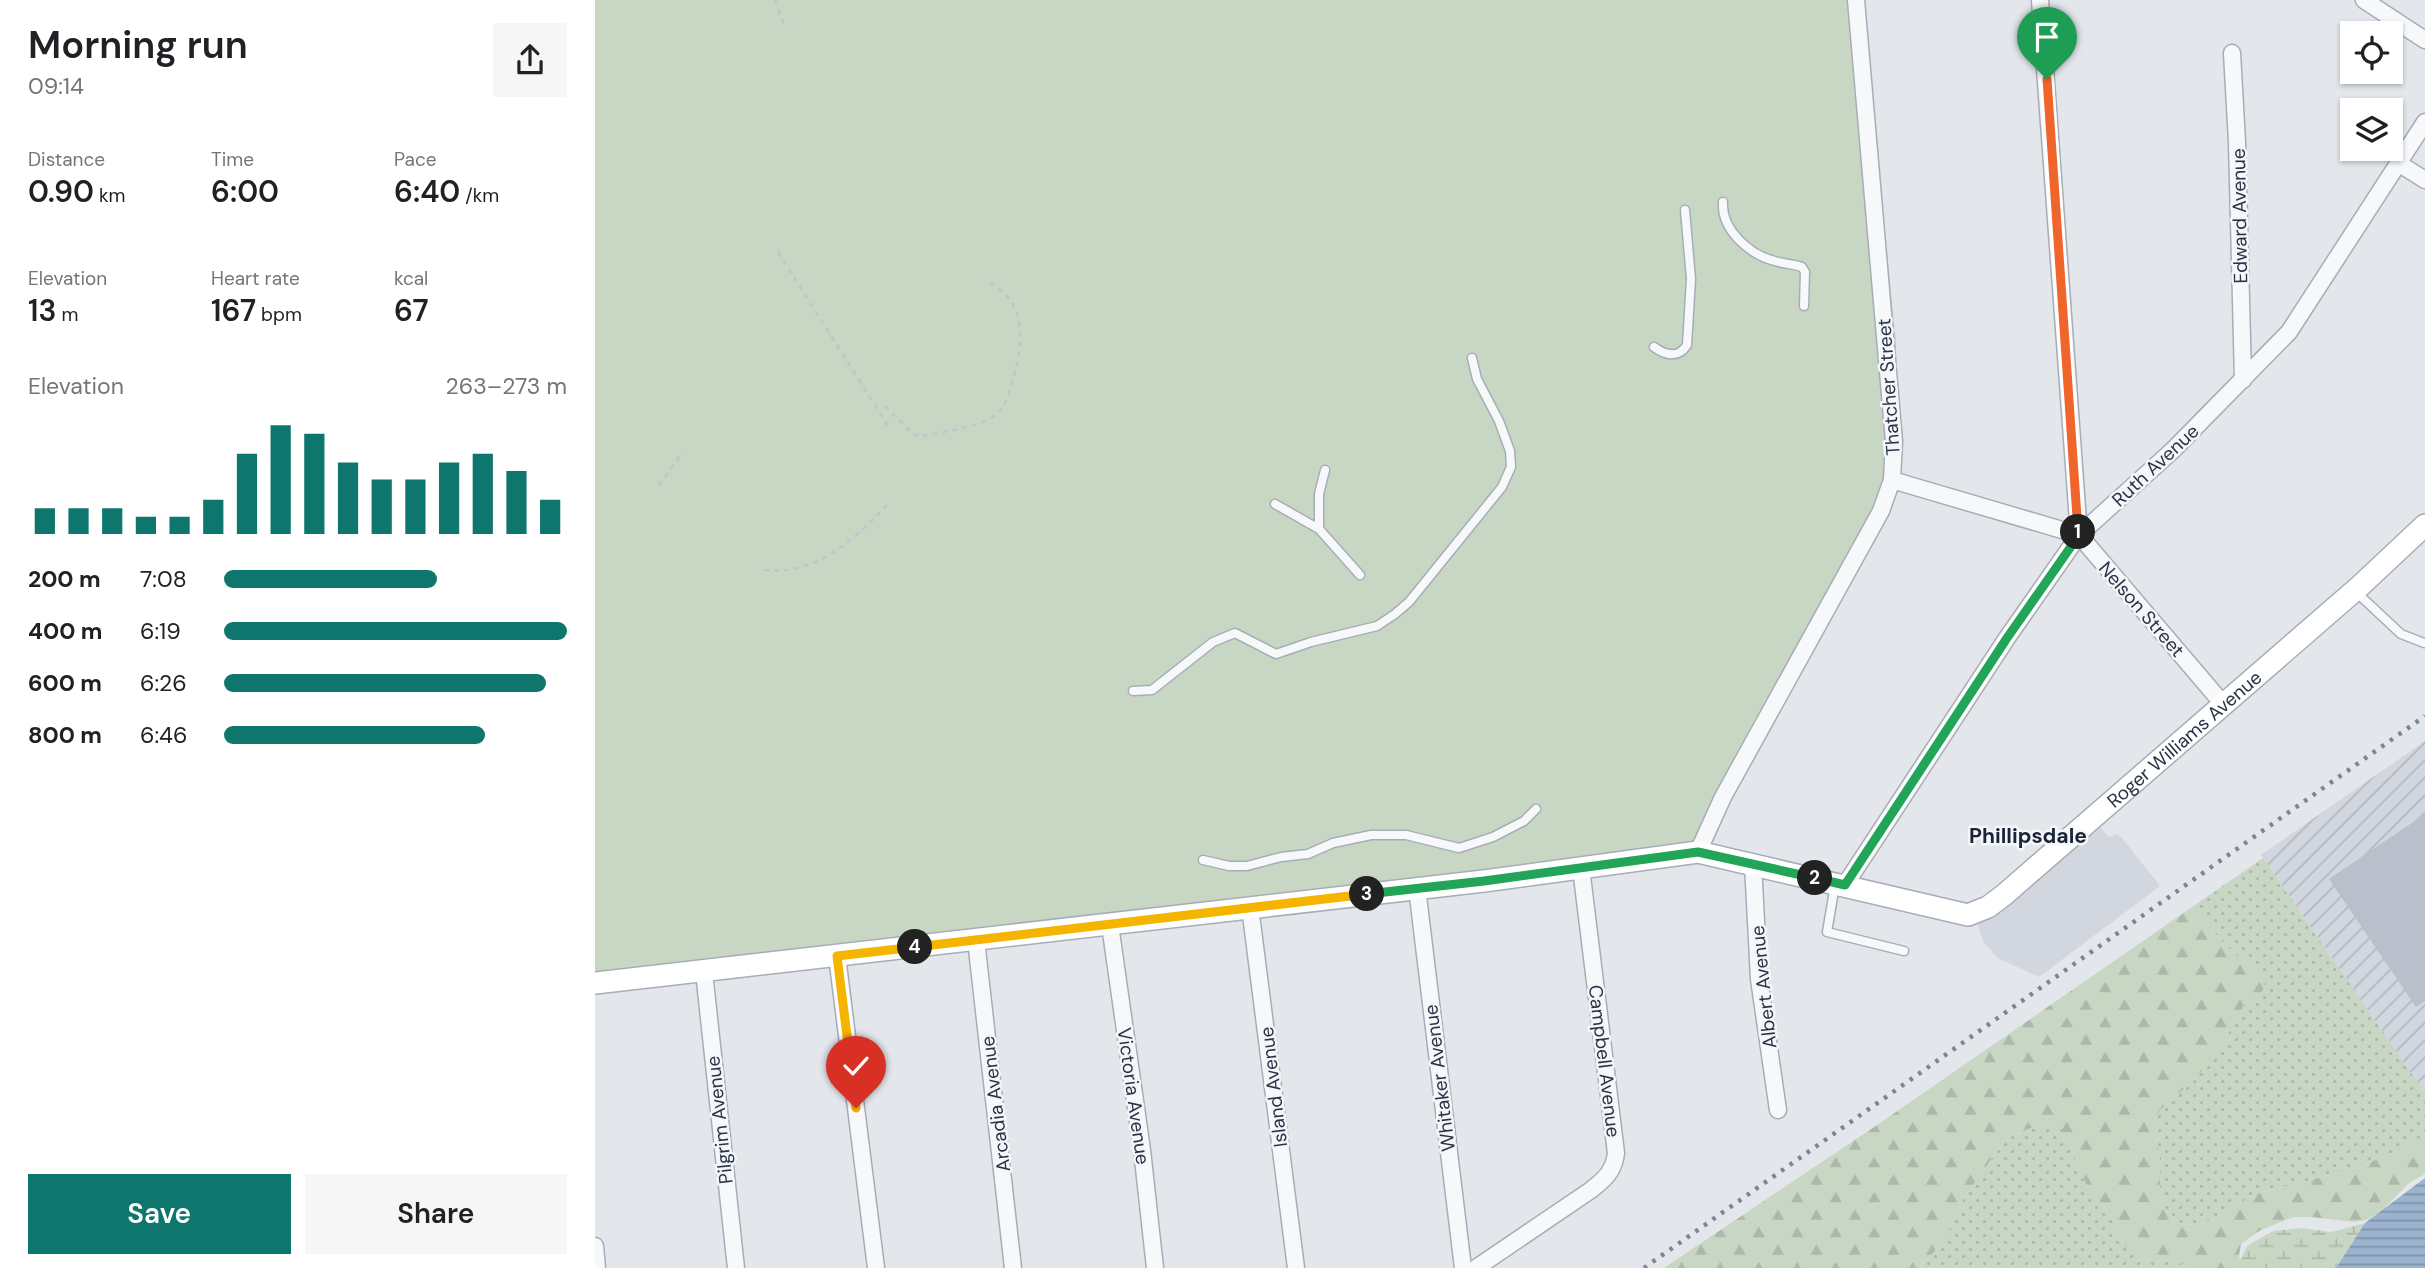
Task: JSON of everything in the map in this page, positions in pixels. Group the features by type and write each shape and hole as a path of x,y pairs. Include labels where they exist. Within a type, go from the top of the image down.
{"main road":[{"name":"Roger Williams Avenue","path":"595,983 1110,925 1698,852 1968,915 1978,912 2015,886 2355,590 2425,525"}],"street":[{"name":"Thatcher Street","path":"1698,852 1729,785 1881,511 1892,480 1894,441 1856,0"},
{"path":"1892,480 2079,535 2040,0"},
{"path":"2364,0 2425,40"},
{"name":"Edward Avenue","path":"2232,53 2243,380"},
{"name":"Ruth Avenue","path":"1840,884 2079,535 2172,451 2288,332 2425,122"},
{"path":"2398,163 2425,180"},
{"name":"Nelson Street","path":"2079,535 2223,704"},
{"name":"Albert Avenue","path":"1753,864 1759,979 1778,1110"},
{"name":"Campbell Avenue","path":"1476,1268 1591,1190 1608,1176 1615,1164 1616,1153 1581,868"},
{"name":"Whitaker Avenue","path":"1417,888 1462,1268"},
{"name":"Island Avenue","path":"1251,906 1296,1268"},
{"name":"Victoria Avenue","path":"1110,925 1142,1150 1155,1268"},
{"name":"Arcadia Avenue","path":"976,940 1013,1268"},
{"path":"837,956 876,1268"},
{"name":"Pilgrim Avenue","path":"704,972 736,1268"},
{"path":"595,1247 597,1268"}],"lane":[{"path":"1723,202 1725,218 1739,240 1749,249 1772,261 1803,267 1804,306"},
{"path":"1654,347 1676,355 1688,345 1691,279 1685,210"},
{"path":"1133,691 1152,690 1213,642 1235,633 1276,654 1311,642 1377,626 1409,602 1502,486 1511,467 1510,451 1499,421 1477,379 1472,358"},
{"path":"1319,529 1319,494 1325,470"},
{"path":"1275,504 1319,529 1360,575"},
{"path":"2355,590 2401,635 2424,643"},
{"path":"1203,860 1229,866 1247,866 1282,857 1308,855 1333,843 1371,835 1406,835 1459,848 1493,837 1524,821 1535,809"},
{"path":"1840,884 1827,932 1904,951"}],"path":[{"path":"775,0 784,24"},
{"path":"778,252 888,426"},
{"path":"884,406 914,435 923,436 985,422 1000,411 1011,390 1020,354 1021,333 1012,301 1005,291 987,281"},
{"path":"659,485 683,452"},
{"path":"764,570 778,571 822,560 845,545 887,505"}],"shaded area":[{"path":"2425,741 2425,1093 2261,855"},
{"path":"2093,820 2109,837 2117,834 2122,838 2160,886 2039,977 1998,958 1984,943 1978,927 1980,914"}],"green space":[{"path":"595,0 1860,0 1896,341 1898,478 1702,847 1406,883 1242,898 595,975"},
{"path":"2263,858 2425,1093 2425,1135 2371,1162 2255,1194 2210,1221 2197,1225 2182,1224 2167,1212 2160,1195 2160,1156 2155,1119 2161,1109 2194,1080 2213,1056 2241,1014 2243,1005 2251,1001 2265,973 2236,955 2211,930 2195,905"},
{"path":"2195,905 2211,930 2236,955 2266,973 2266,979 2261,993 2243,1005 2241,1014 2214,1056 2194,1080 2161,1109 2155,1119 2160,1156 2160,1195 2167,1212 2182,1224 2197,1225 2210,1221 2255,1194 2371,1162 2425,1135 2425,1174 2409,1183 2382,1211 2369,1219 2355,1222 2293,1217 2259,1231 2241,1244 2239,1256 2243,1268 2193,1268 2179,1263 2138,1258 2125,1247 2111,1216 2087,1186 2062,1129 2034,1127 2013,1135 2003,1143 1963,1199 1944,1241 1919,1268 1664,1268 1877,1125"},
{"path":"2034,1127 2062,1128 2087,1186 2111,1216 2125,1247 2138,1258 2179,1263 2193,1268 1919,1268 1944,1241 1963,1199 2003,1143 2013,1135"},
{"path":"2365,1223 2336,1268 2242,1268 2239,1262 2247,1246 2273,1231 2302,1228 2331,1232"}],"water":[{"path":"2425,1178 2425,1268 2336,1268 2365,1223"}],"building":[{"path":"2425,814 2425,1001 2416,1007 2329,879"}],"railway":[{"path":"1644,1268 2425,716"}],"district":[{"name":"Phillipsdale","path":"2028,836"}],"route":[{"path":"856,1108 837,956 1484,881 1698,852 1845,885 2007,638 2079,535 2075,508 2047,79"}]}
